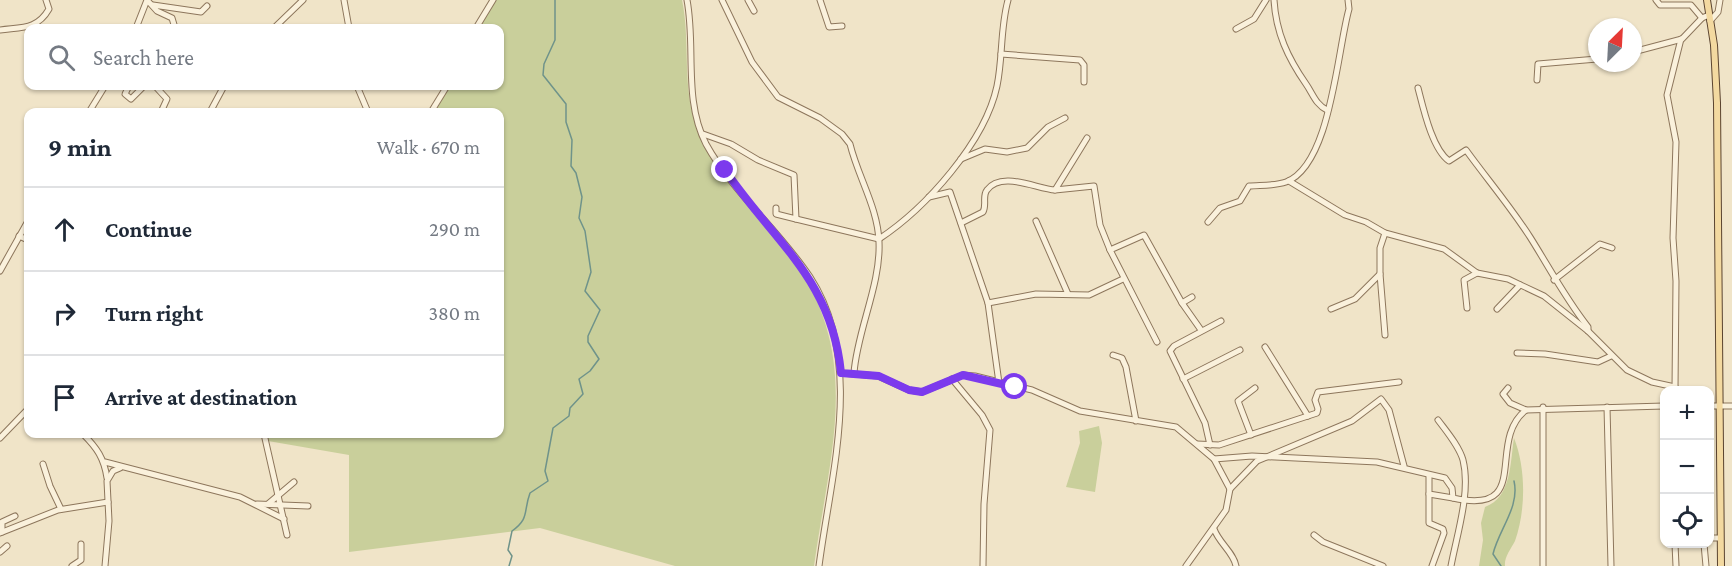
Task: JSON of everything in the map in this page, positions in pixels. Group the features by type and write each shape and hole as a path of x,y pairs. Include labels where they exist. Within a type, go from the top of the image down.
{"main road":[{"path":"1707,0 1717,103 1721,566"}],"street":[{"path":"37,24 49,9 46,0"},
{"path":"138,24 147,0 157,11 172,18 174,24"},
{"path":"278,24 303,0"},
{"path":"344,0 348,24"},
{"path":"478,24 493,0"},
{"path":"687,0 692,87 706,143 735,184 810,278 835,337 841,373 840,410 819,566"},
{"path":"722,0 752,62 778,97 820,118 842,134 850,144 879,239 870,306 856,347 854,373"},
{"path":"748,0 754,11"},
{"path":"820,0 829,27 842,26"},
{"path":"776,208 776,214 879,239 905,221 961,159 993,102 1001,54 1001,34 1008,0"},
{"path":"1236,29 1254,19 1266,0"},
{"path":"1274,0 1277,27 1289,60 1315,99 1327,110"},
{"path":"1208,222 1220,208 1240,201 1249,186 1289,181 1303,169 1316,148 1327,110 1349,9 1348,0"},
{"path":"1656,0 1660,5 1691,5 1707,18"},
{"path":"1642,50 1681,39 1718,12 1720,0"},
{"path":"153,5 196,12 201,12 207,6"},
{"path":"0,30 24,27"},
{"path":"1675,386 1676,281 1672,238 1676,141 1666,95 1681,39"},
{"path":"1001,54 1080,60 1084,65 1084,82"},
{"path":"1537,80 1538,64 1588,60"},
{"path":"1418,88 1426,119 1443,156 1449,161 1466,150 1544,258 1554,280 1588,327 1588,331"},
{"path":"91,108 103,90"},
{"path":"127,90 125,94 131,99 140,90"},
{"path":"158,90 166,99 163,108"},
{"path":"212,108 222,90"},
{"path":"359,90 366,108"},
{"path":"433,108 445,90"},
{"path":"961,159 985,149 1007,152 1027,148 1048,127 1065,118"},
{"path":"703,134 731,144 758,160 794,175 796,219"},
{"path":"1055,190 1088,138"},
{"path":"961,223 983,213 985,193 1001,181 1055,190 1094,186 1100,225 1110,250 1157,342"},
{"path":"1289,181 1345,214 1385,233 1444,249 1477,273 1500,277 1544,296 1588,331 1611,356 1639,377 1666,386"},
{"path":"928,197 950,192 988,303 999,383"},
{"path":"1036,220 1059,268 1068,294"},
{"path":"0,271 24,228"},
{"path":"1385,233 1380,248 1385,335"},
{"path":"1110,250 1144,235 1182,303 1201,330"},
{"path":"19,236 24,238"},
{"path":"1554,280 1600,244 1612,248"},
{"path":"1467,308 1464,280 1477,273"},
{"path":"1331,309 1355,299 1380,274"},
{"path":"988,303 1036,294 1089,295 1124,279"},
{"path":"1497,309 1520,285"},
{"path":"1182,303 1192,297"},
{"path":"1210,445 1205,423 1171,356 1171,349 1201,330 1221,321"},
{"path":"1265,347 1308,416"},
{"path":"1183,379 1240,350"},
{"path":"1517,353 1545,354 1598,362 1611,356"},
{"path":"1113,355 1122,358 1126,367 1136,421"},
{"path":"841,373 879,376 909,390 922,392 963,375 975,376 1032,390 1080,411 1176,427 1214,459 1230,489"},
{"path":"952,379 982,415 990,430 983,513 983,566"},
{"path":"1197,444 1220,445 1308,416 1318,411 1315,400 1318,392 1399,382"},
{"path":"1251,435 1238,400 1255,388"},
{"path":"1508,388 1503,394 1505,398 1526,410"},
{"path":"1186,566 1226,510 1230,489 1245,471 1265,457 1352,421 1382,399 1389,410 1404,466"},
{"path":"1607,406 1611,566"},
{"path":"1429,494 1478,502 1494,497 1500,488 1512,427 1518,416 1526,410 1543,407 1660,406"},
{"path":"1714,406 1732,406"},
{"path":"1543,407 1543,566"},
{"path":"0,438 24,413"},
{"path":"1438,420 1462,457 1465,470 1463,500 1451,566"},
{"path":"87,438 99,451 105,462 108,502 105,566"},
{"path":"265,438 287,535"},
{"path":"1214,459 1265,457 1377,462 1404,466 1429,476 1447,479 1453,498"},
{"path":"105,462 120,468 190,482 256,504 284,519"},
{"path":"43,464 61,509"},
{"path":"107,481 113,471 120,468"},
{"path":"1429,476 1429,523 1443,529 1444,533 1432,566"},
{"path":"268,504 294,482"},
{"path":"15,516 2,522 1,533 38,516 61,509 108,502"},
{"path":"256,504 308,506"},
{"path":"1214,529 1218,540 1235,559 1236,566"},
{"path":"1314,535 1323,542 1383,566"},
{"path":"1714,538 1720,538"},
{"path":"72,566 81,560 81,544"},
{"path":"0,552 7,546"},
{"path":"1675,548 1676,566"},
{"path":"1704,548 1706,566"}],"green space":[{"path":"495,0 682,0 690,98 693,115 705,148 726,179 787,251 811,289 826,327 834,365 836,403 828,482 814,566 675,566 540,528 349,552 349,455 268,441 267,438 504,438 504,108 437,108 448,90 504,90 504,24 482,24"},
{"path":"1099,426 1102,443 1095,492 1066,487 1080,443 1079,431"},
{"path":"1514,438 1521,462 1523,489 1519,529 1505,566 1479,566 1483,540 1481,523 1485,507 1494,502 1505,487"}],"waterway":[{"path":"509,566 512,556 508,550 512,531 524,518 530,493 548,481 545,471 553,428 569,416 570,408 583,394 579,379 590,371 599,359 588,342 588,336 600,310 585,291 591,272 585,231 579,218 582,197 576,173 571,166 572,140 566,122 566,104 543,75 544,64 555,40 555,0"},
{"path":"1501,566 1493,554 1512,509 1514,481"}],"route":[{"path":"725,170 792,253 819,293 835,337 841,373 879,376 909,390 922,392 937,388 963,375 1015,387"}]}
